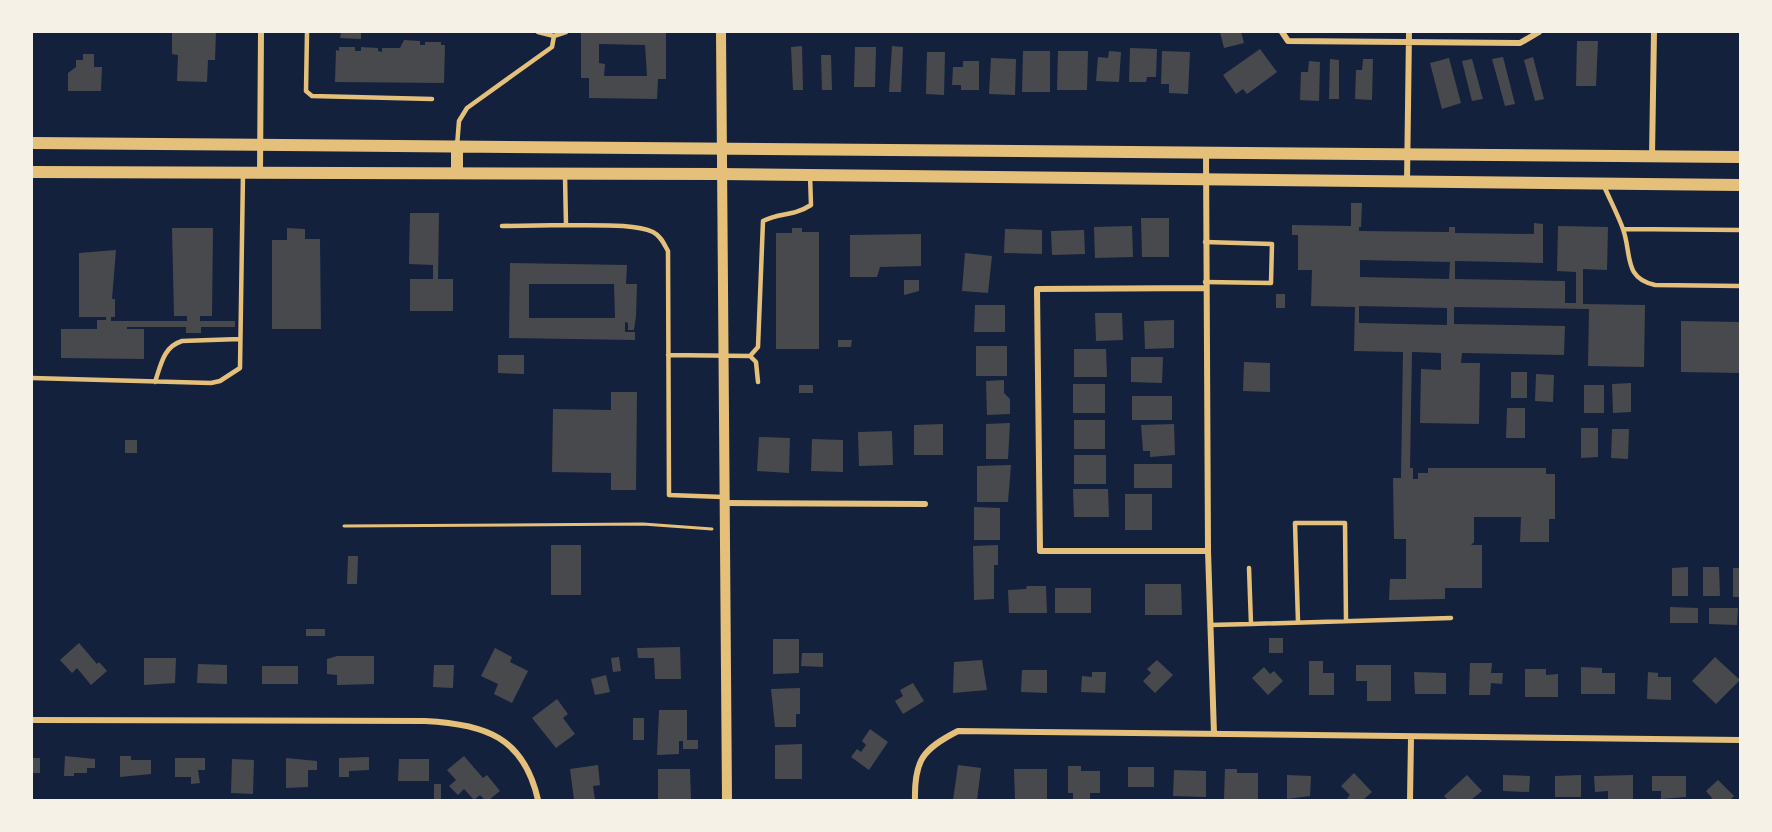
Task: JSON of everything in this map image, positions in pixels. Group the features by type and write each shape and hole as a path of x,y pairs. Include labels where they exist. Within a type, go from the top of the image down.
{"main road":[{"path":"32,143 1740,157"},
{"path":"457,146 457,173"},
{"path":"32,172 720,174 1740,186"}],"street":[{"path":"260,173 261,32"},
{"path":"721,32 720,174 727,801"},
{"path":"1282,32 1288,41 1408,43 1521,43 1539,32"},
{"path":"1407,182 1408,32"},
{"path":"1652,156 1654,32"},
{"path":"1206,152 1208,551 1214,734"},
{"path":"1205,285 1037,289 1040,551 1208,551"},
{"path":"723,500 925,504"},
{"path":"32,720 425,721 473,726 492,733 510,746 527,766 538,801"},
{"path":"915,801 914,777 930,745 958,731 1740,740"},
{"path":"1410,801 1412,738"}],"lane":[{"path":"307,32 306,91 312,96 432,99"},
{"path":"538,32 554,36 566,32"},
{"path":"457,146 459,121 467,108 552,47 554,36"},
{"path":"32,378 155,382 220,381 240,368 243,173"},
{"path":"565,173 567,225"},
{"path":"750,356 758,347 763,221 774,215 797,214 811,206 810,175"},
{"path":"1604,184 1623,229 1631,266 1642,282 1655,285 1740,286"},
{"path":"502,226 567,225 640,228 659,236 668,251 669,495 723,500"},
{"path":"1623,229 1740,230"},
{"path":"1205,242 1272,244 1270,283 1205,285"},
{"path":"155,382 166,350 173,344 182,341 240,339"},
{"path":"669,355 750,356 756,362 758,382"},
{"path":"1298,622 1296,524 1346,522 1346,621"},
{"path":"1249,568 1251,624"},
{"path":"1210,625 1451,618"}],"path":[{"path":"344,526 643,524 723,530"}],"building":[{"path":"216,32 215,60 208,60 207,82 177,81 178,55 172,54 172,33"},
{"path":"341,32 361,32 361,39 340,38"},
{"path":"581,32 666,32 666,79 658,79 657,99 589,98 589,78 581,78","holes":["599,44 645,45 647,76 604,76 605,64 599,63"]},
{"path":"1220,32 1241,32 1244,43 1224,48"},
{"path":"404,40 420,41 420,45 425,45 425,42 441,42 441,45 445,45 444,83 335,82 336,50 339,51 339,47 355,47 355,51 361,51 361,47 378,48 378,51 382,52 382,48 400,48"},
{"path":"1577,41 1598,41 1596,86 1576,86"},
{"path":"802,46 803,90 793,90 791,47"},
{"path":"892,46 903,47 901,92 889,92"},
{"path":"855,47 876,47 875,87 854,87"},
{"path":"1130,48 1157,49 1156,77 1147,77 1146,82 1129,82"},
{"path":"1260,49 1277,72 1247,94 1243,89 1236,94 1223,75"},
{"path":"1023,51 1050,51 1050,92 1022,92"},
{"path":"1058,51 1088,51 1087,90 1057,90"},
{"path":"1109,51 1121,52 1119,82 1096,81 1098,57 1108,58"},
{"path":"1162,51 1190,52 1188,94 1169,93 1169,84 1161,84"},
{"path":"927,52 945,52 944,95 926,94"},
{"path":"83,54 94,54 94,67 102,67 101,91 68,91 68,73 76,67 76,60 83,60"},
{"path":"821,55 831,55 832,90 822,90"},
{"path":"1503,57 1515,104 1505,106 1492,59"},
{"path":"1533,57 1544,99 1535,101 1524,60"},
{"path":"991,58 1016,59 1015,95 989,94"},
{"path":"1449,58 1461,103 1442,109 1430,63"},
{"path":"1330,59 1339,60 1339,99 1329,99"},
{"path":"1363,59 1373,59 1372,100 1355,99 1356,70 1362,70"},
{"path":"1472,59 1483,99 1472,101 1462,61"},
{"path":"963,61 979,61 979,90 961,90 961,85 952,85 953,67 963,67"},
{"path":"1309,61 1320,62 1319,101 1300,100 1301,72 1308,72"},
{"path":"1351,203 1362,203 1359,231 1449,232 1449,227 1455,227 1455,233 1534,234 1534,223 1543,224 1543,263 1455,261 1455,279 1565,281 1565,303 1576,303 1576,272 1557,271 1558,226 1608,227 1607,270 1583,269 1583,304 1645,305 1644,367 1588,366 1589,309 1454,307 1454,324 1565,326 1564,355 1462,353 1461,363 1480,363 1479,424 1420,423 1421,369 1441,370 1441,353 1412,352 1410,468 1413,468 1413,479 1418,479 1418,473 1428,473 1428,468 1546,468 1546,474 1555,474 1555,519 1549,519 1549,542 1520,542 1521,517 1474,517 1474,542 1471,545 1482,545 1482,588 1445,588 1445,599 1389,600 1390,579 1406,579 1406,539 1394,539 1393,478 1401,478 1403,352 1354,351 1355,307 1311,306 1312,270 1298,270 1298,235 1292,235 1292,225 1351,226","holes":["1360,260 1450,262 1449,279 1360,277","1359,306 1447,308 1447,325 1359,323"]},
{"path":"410,213 439,213 438,279 453,279 453,311 410,311 410,279 433,279 433,265 409,264"},
{"path":"1141,218 1169,218 1169,257 1142,257"},
{"path":"1132,226 1133,257 1095,258 1094,227"},
{"path":"172,228 213,228 212,316 200,316 200,321 235,321 235,327 201,327 201,333 186,333 186,327 127,327 127,329 144,329 144,359 61,358 61,329 97,329 97,320 106,320 106,317 79,317 79,253 116,250 112,299 115,299 115,317 111,317 111,321 187,321 187,316 174,316"},
{"path":"287,228 305,229 305,239 320,239 321,329 272,329 272,240 287,240"},
{"path":"792,228 802,228 802,232 819,232 819,349 776,349 776,233 792,233"},
{"path":"1005,229 1042,230 1042,254 1004,253"},
{"path":"1084,230 1085,254 1052,255 1051,231"},
{"path":"921,234 921,266 880,267 877,277 850,277 850,235"},
{"path":"965,253 992,256 988,293 962,291"},
{"path":"510,263 627,265 626,284 637,284 634,330 628,330 628,323 625,322 625,332 635,332 635,340 509,338","holes":["529,284 614,284 615,318 529,318"]},
{"path":"904,280 919,280 919,291 904,295"},
{"path":"1276,294 1285,294 1285,308 1276,308"},
{"path":"975,305 1005,305 1005,332 974,332"},
{"path":"1095,313 1122,313 1123,340 1096,341"},
{"path":"1174,320 1174,348 1145,349 1144,321"},
{"path":"1681,321 1740,322 1740,373 1681,372"},
{"path":"838,340 852,340 851,347 838,347"},
{"path":"976,346 1007,346 1007,376 976,376"},
{"path":"1074,349 1106,349 1107,377 1074,377"},
{"path":"498,355 524,355 524,374 498,373"},
{"path":"1131,357 1163,357 1162,383 1131,382"},
{"path":"1244,362 1270,363 1270,392 1243,391"},
{"path":"1511,372 1527,372 1527,398 1511,398"},
{"path":"1536,374 1554,375 1553,402 1535,401"},
{"path":"1004,380 1004,393 1010,399 1010,414 987,415 986,381"},
{"path":"1631,383 1631,412 1613,413 1612,384"},
{"path":"1073,384 1105,384 1105,413 1073,413"},
{"path":"799,385 813,385 813,393 799,393"},
{"path":"1584,385 1604,385 1604,413 1584,413"},
{"path":"611,392 637,392 636,490 611,490 611,473 552,472 553,409 611,410"},
{"path":"1132,396 1172,396 1172,420 1132,420"},
{"path":"1507,408 1525,408 1525,438 1506,438"},
{"path":"1074,420 1105,420 1105,449 1074,449"},
{"path":"1010,423 1008,459 986,459 986,424"},
{"path":"943,424 943,455 914,455 914,425"},
{"path":"1174,424 1175,455 1150,457 1150,451 1143,451 1141,425"},
{"path":"1581,428 1598,428 1598,457 1581,458"},
{"path":"1612,429 1629,429 1628,459 1611,458"},
{"path":"892,431 893,465 859,466 858,432"},
{"path":"759,437 790,438 789,473 757,471"},
{"path":"812,439 843,440 843,472 811,471"},
{"path":"125,440 137,440 137,453 125,453"},
{"path":"1074,455 1106,455 1106,484 1074,484"},
{"path":"1134,464 1172,464 1172,488 1134,488"},
{"path":"1011,465 1008,502 977,502 977,466"},
{"path":"1073,489 1108,489 1109,517 1074,517"},
{"path":"1125,494 1152,494 1152,530 1125,530"},
{"path":"974,507 1000,508 1000,540 974,540"},
{"path":"551,545 581,545 581,595 551,595"},
{"path":"998,545 998,565 994,565 994,599 974,600 973,546"},
{"path":"348,556 358,556 357,584 347,584"},
{"path":"1688,567 1688,596 1672,596 1672,568"},
{"path":"1703,567 1719,567 1720,596 1703,596"},
{"path":"1733,568 1740,568 1740,597 1733,597"},
{"path":"1145,584 1181,584 1182,615 1145,615"},
{"path":"1027,586 1046,586 1047,613 1009,613 1008,590 1026,589"},
{"path":"1055,588 1091,588 1091,613 1055,613"},
{"path":"1670,607 1698,608 1698,623 1670,623"},
{"path":"1709,608 1738,608 1737,625 1709,624"},
{"path":"306,629 325,629 325,636 306,636"},
{"path":"1269,638 1283,638 1283,653 1269,653"},
{"path":"773,639 799,639 799,673 773,674"},
{"path":"79,643 97,664 99,662 107,671 91,685 77,668 72,673 60,660"},
{"path":"680,647 681,679 655,679 654,658 638,658 637,648"},
{"path":"495,648 512,657 510,662 528,671 512,703 494,694 498,684 481,676"},
{"path":"802,653 823,653 823,667 801,666"},
{"path":"337,656 374,656 374,684 337,685 337,675 327,674 327,659"},
{"path":"619,657 621,671 613,672 611,658"},
{"path":"1715,657 1740,680 1716,704 1692,681"},
{"path":"144,658 176,658 175,683 144,685"},
{"path":"982,660 987,690 953,693 954,662"},
{"path":"1157,660 1173,675 1155,693 1143,681 1151,673 1147,669"},
{"path":"1309,661 1323,661 1323,673 1334,673 1334,695 1309,695"},
{"path":"1470,663 1492,663 1491,673 1503,673 1502,684 1491,683 1490,695 1469,695"},
{"path":"198,664 227,665 227,684 197,683"},
{"path":"434,665 454,665 453,688 433,687"},
{"path":"1356,665 1391,665 1391,701 1367,701 1367,681 1356,681"},
{"path":"262,666 298,666 298,684 262,684"},
{"path":"1264,667 1270,674 1274,671 1283,681 1268,695 1252,678"},
{"path":"1581,667 1602,668 1602,673 1615,673 1615,694 1581,694"},
{"path":"1525,669 1546,669 1546,675 1558,674 1558,697 1525,697"},
{"path":"1022,670 1047,670 1047,693 1021,692"},
{"path":"1092,672 1106,672 1105,693 1081,692 1082,676 1092,677"},
{"path":"1414,672 1446,673 1446,694 1415,694"},
{"path":"1648,672 1658,673 1658,677 1671,677 1671,700 1647,699"},
{"path":"606,675 610,692 595,695 591,679"},
{"path":"913,683 924,701 903,714 895,701 903,696 900,690"},
{"path":"800,688 800,714 796,714 796,727 775,727 771,689"},
{"path":"557,699 568,714 563,718 575,734 556,748 532,718"},
{"path":"659,710 687,710 687,740 698,740 698,749 683,749 683,741 679,741 679,754 657,755"},
{"path":"633,718 644,718 644,740 633,740"},
{"path":"870,729 888,742 869,770 851,757 857,749 861,752 866,745 862,741"},
{"path":"802,744 802,779 775,779 775,745"},
{"path":"65,756 95,759 95,768 87,768 87,773 64,776"},
{"path":"120,756 131,756 131,760 151,760 151,774 120,777"},
{"path":"464,756 483,778 487,775 500,791 489,800 485,800 480,795 474,800 464,789 458,795 449,786 456,780 447,770"},
{"path":"369,757 369,770 349,771 349,777 339,777 339,758"},
{"path":"32,758 40,758 40,773 32,773"},
{"path":"175,758 205,758 205,770 198,770 200,783 191,784 191,777 175,777"},
{"path":"286,758 317,761 317,770 308,770 308,787 286,788"},
{"path":"232,759 254,760 253,794 231,793"},
{"path":"399,759 429,759 429,781 398,781"},
{"path":"598,765 600,785 593,786 595,800 574,800 570,769"},
{"path":"958,765 981,768 977,800 953,800"},
{"path":"1068,766 1081,766 1081,771 1100,771 1100,793 1090,793 1090,800 1073,800 1073,793 1068,793"},
{"path":"1128,767 1154,767 1154,787 1128,787"},
{"path":"658,769 690,769 691,800 658,800"},
{"path":"1014,769 1047,769 1047,800 1015,800"},
{"path":"1225,769 1237,769 1237,773 1258,773 1258,799 1224,799"},
{"path":"1174,770 1206,771 1206,797 1173,796"},
{"path":"1354,773 1372,792 1363,800 1349,800 1347,798 1350,795 1341,786"},
{"path":"1287,775 1311,776 1310,796 1287,799"},
{"path":"1467,775 1482,791 1471,800 1448,800 1444,796"},
{"path":"1503,775 1530,776 1529,792 1503,791"},
{"path":"1581,775 1581,797 1555,797 1555,776"},
{"path":"1633,775 1633,799 1608,800 1608,791 1595,792 1594,776"},
{"path":"1652,776 1686,776 1686,797 1661,799 1661,791 1652,791"},
{"path":"1718,780 1734,796 1730,800 1710,800 1712,798 1706,791"},
{"path":"434,784 441,784 441,800 434,800"}]}
